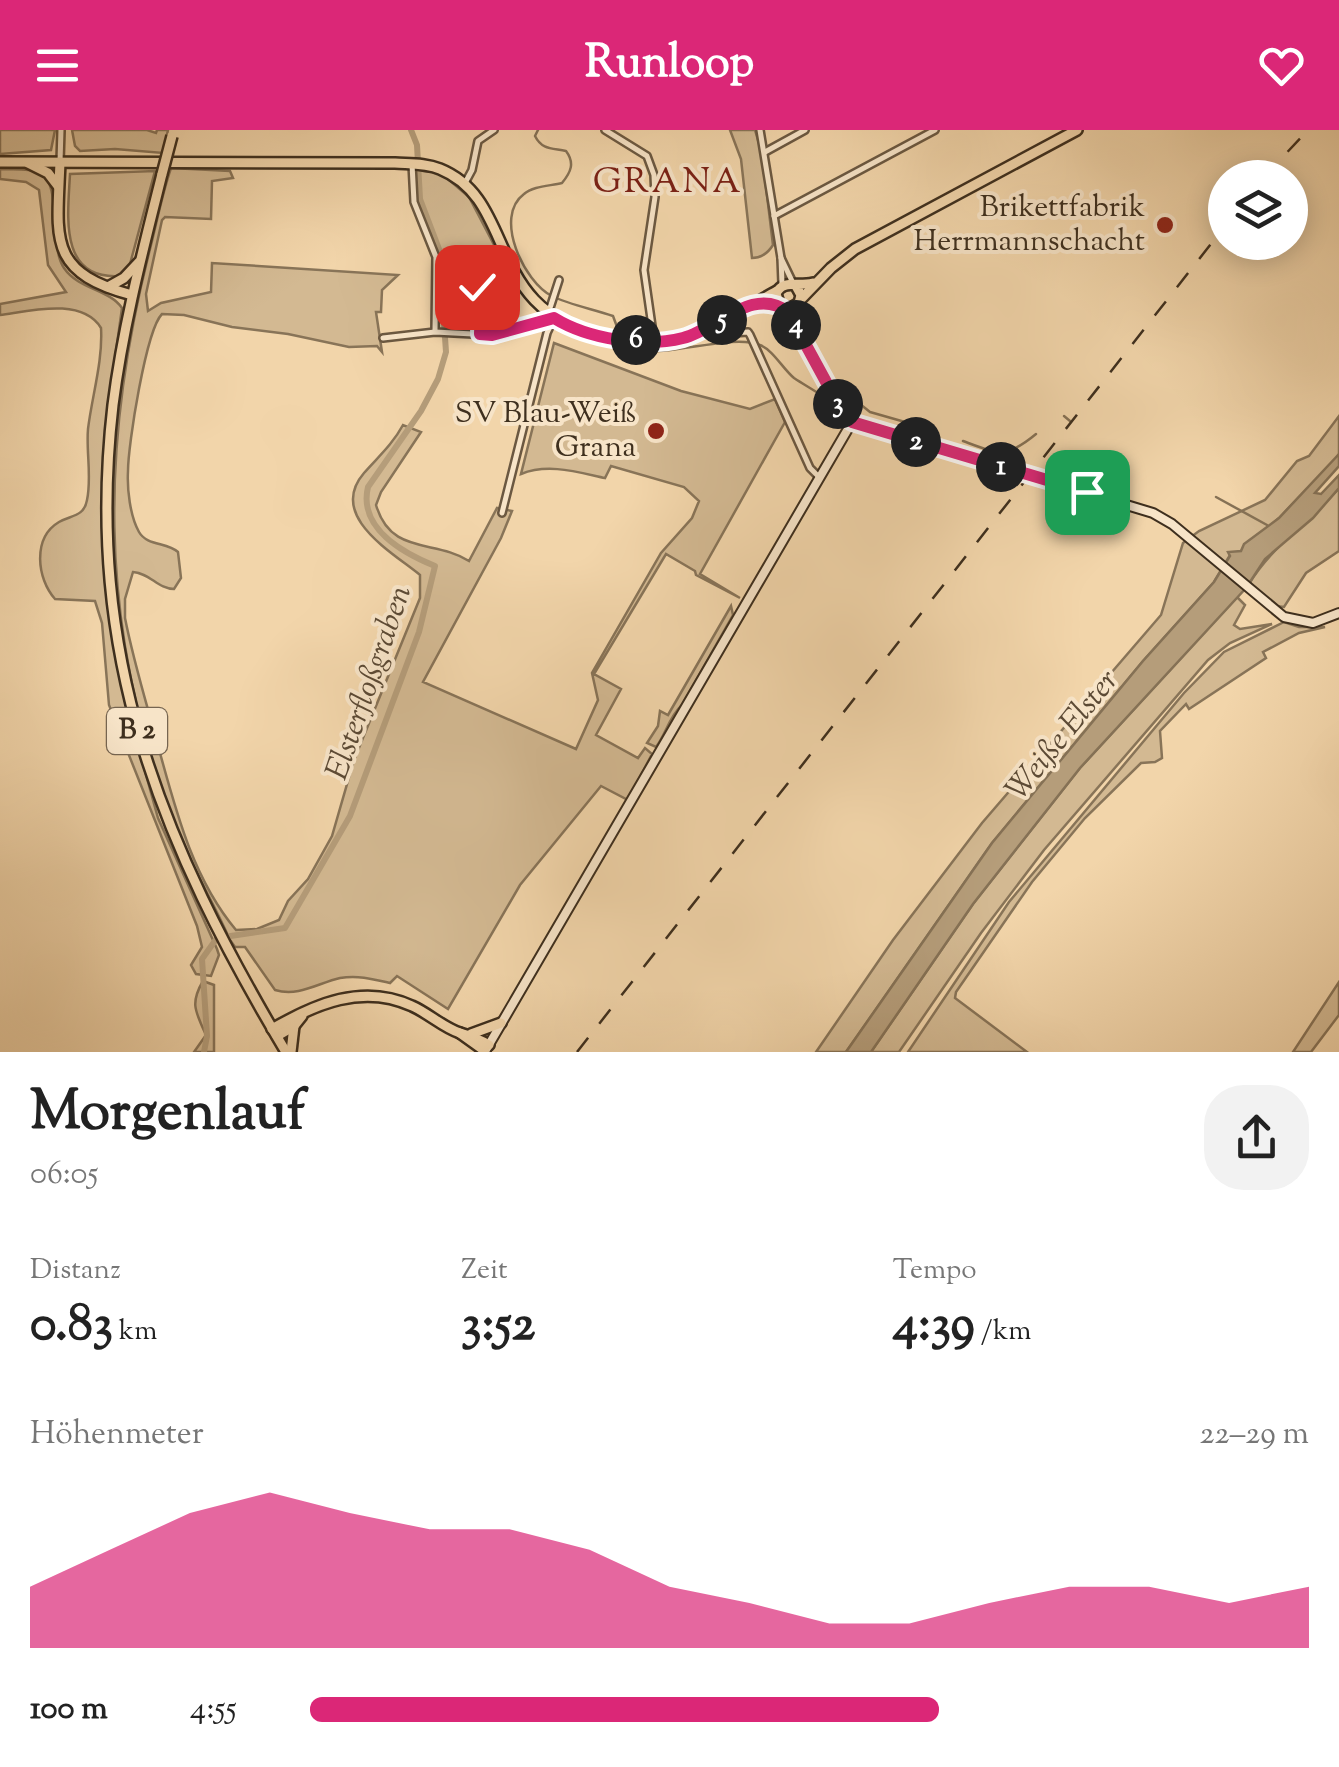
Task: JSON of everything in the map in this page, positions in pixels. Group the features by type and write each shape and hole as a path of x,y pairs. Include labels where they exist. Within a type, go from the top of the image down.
{"main road":[{"path":"754,303 790,304 862,245 1077,130"},
{"name":"B 2","path":"172,133 132,295 113,406 107,488 112,592 126,682 152,782 214,926 289,1052"},
{"path":"0,162 416,164 442,169 464,185 486,214 517,278 551,316 576,330 612,337 681,338 710,328 779,288 814,283"},
{"path":"26,162 48,174 59,188"},
{"path":"60,162 66,258 81,276 132,295"},
{"path":"107,287 124,278 140,260"},
{"path":"790,304 795,285"},
{"path":"779,288 831,392 852,422 1153,513 1279,613 1294,621 1313,623 1339,613"},
{"path":"274,1032 342,998 373,995 412,1006 486,1049 852,422"},
{"path":"262,1012 296,1020"},
{"path":"289,1052 296,1020"},
{"path":"468,1040 501,1023"}],"street":[{"path":"60,162 61,130"},
{"path":"464,185 478,141 494,130"},
{"path":"606,130 647,156 654,176 655,197 644,270 654,340"},
{"path":"760,130 781,258 779,288"},
{"path":"765,152 805,130"},
{"path":"774,216 936,130"},
{"path":"416,164 414,202 436,256 442,332"},
{"path":"781,258 795,285"},
{"path":"502,513 559,280"},
{"path":"477,287 481,302 480,334"},
{"path":"383,338 442,332 492,335 551,316"},
{"path":"710,328 720,334 748,332 810,468 819,477"}],"shaded area":[{"path":"0,130 55,130 51,150 0,154"},
{"path":"72,130 168,130 163,153 80,151"},
{"path":"730,130 755,130 762,154 773,245 759,257 752,258 741,159"},
{"path":"171,168 230,171 233,178 212,181 211,219 162,220 146,294 148,311 161,303 211,292 212,263 398,275 382,290 381,312 376,312 382,352 377,346 349,347 162,314 144,364 129,457 130,502 143,536 178,552 181,578 174,589 133,572 125,599 125,618 180,823 209,890 236,930 257,929 279,920 332,836 354,760 420,598 420,575 368,532 353,504 355,489 364,473 403,425 421,432 376,505 392,532 415,544 469,561 497,508 512,511 423,682 576,749 598,700 592,673 661,553 692,518 699,501 684,487 611,466 605,478 552,469 521,474 554,343 681,391 750,409 775,399 785,422 700,574 740,598 666,554 594,674 621,689 596,735 638,758 645,748 652,754 628,800 601,786 520,885 448,1009 397,976 390,983 347,977 300,991 275,990 245,947 235,947 230,940 165,803 143,733 128,664 114,527 122,390 134,320"},
{"path":"0,169 35,171 46,178 64,268 122,308 109,401 104,518 107,591 130,717 158,818 219,955 211,976 196,974 191,965 202,947 197,926 109,705 102,623 95,601 55,599 41,570 44,538 59,522 80,513 87,500 88,429 101,328 92,318 69,309 0,315 0,304 66,292 48,265 39,190 26,182 0,179"},
{"path":"415,170 441,173 469,197 503,262 439,267 438,252 418,205"},
{"path":"155,171 130,264 120,276 86,268 71,242 70,174"},
{"path":"1339,416 1339,454 1335,460 1279,518 1241,551 1230,555 1214,582 992,843 846,1052 816,1052 893,940 982,823 1161,615 1183,543 1199,531 1265,500 1297,461 1309,456"},
{"path":"1339,454 1339,466 1315,493 1321,494 1339,475 1339,488 1313,518 1265,559 1246,588 1080,768 973,904 871,1052 846,1052 992,843 1214,582 1230,556 1228,552 1241,551 1244,544 1279,518"},
{"path":"1339,488 1339,551 1306,573 1284,607 1276,606 1249,584 1269,558"},
{"path":"1237,597 1245,605 1234,625 1240,629 1272,624 1230,643 1208,660 1044,850 899,1052 871,1052 973,904 1080,768"},
{"path":"731,606 733,615 682,705 656,747 647,743 658,726 660,711 668,715"},
{"path":"1284,622 1299,627 1325,627 1299,633 1263,652 1266,658 1189,709 1186,704 1160,731 1162,758 1141,763 1085,818 1032,882 956,992 955,998 1027,1052 908,1052 1009,902 1184,693 1224,652"},
{"path":"203,981 214,985 214,1052 194,1052 206,1035 196,1007 196,995"},
{"path":"1339,982 1339,1015 1311,1052 1293,1052"}],"waterway":[{"name":"Elsterfloßgraben","path":"204,1052 207,1036 202,959 217,938 285,928 350,816 419,632 435,566 386,537 376,527 367,502 368,487 421,411 438,379 446,352 439,249 420,199 417,145 411,130"},
{"path":"538,130 535,136 541,144 566,151 571,167 562,183 532,189 515,204 511,218 516,248 541,289 559,299 613,316 620,335"},
{"path":"621,343 648,351 728,342 760,345 794,378 821,395 845,392 870,412 926,428"},
{"path":"1064,416 1070,421"},
{"path":"963,441 1001,452 1036,434"},
{"path":"1216,497 1267,525"}],"railway":[{"path":"1280,160 1308,130"},
{"path":"577,1052 1208,248"}],"place":[{"name":"Brikettfabrik Herrmannschacht","path":"1165,225"},
{"name":"SV Blau-Weiß Grana","path":"656,431"}],"district":[{"name":"GRANA","path":"668,183"}],"route":[{"path":"477,287 481,302 480,334 492,335 554,318 576,330 612,337 674,340 754,303 774,302 786,308 852,422 1087,492"}],"water label":[{"name":"Weiße Elster","path":"1063,736"}]}
